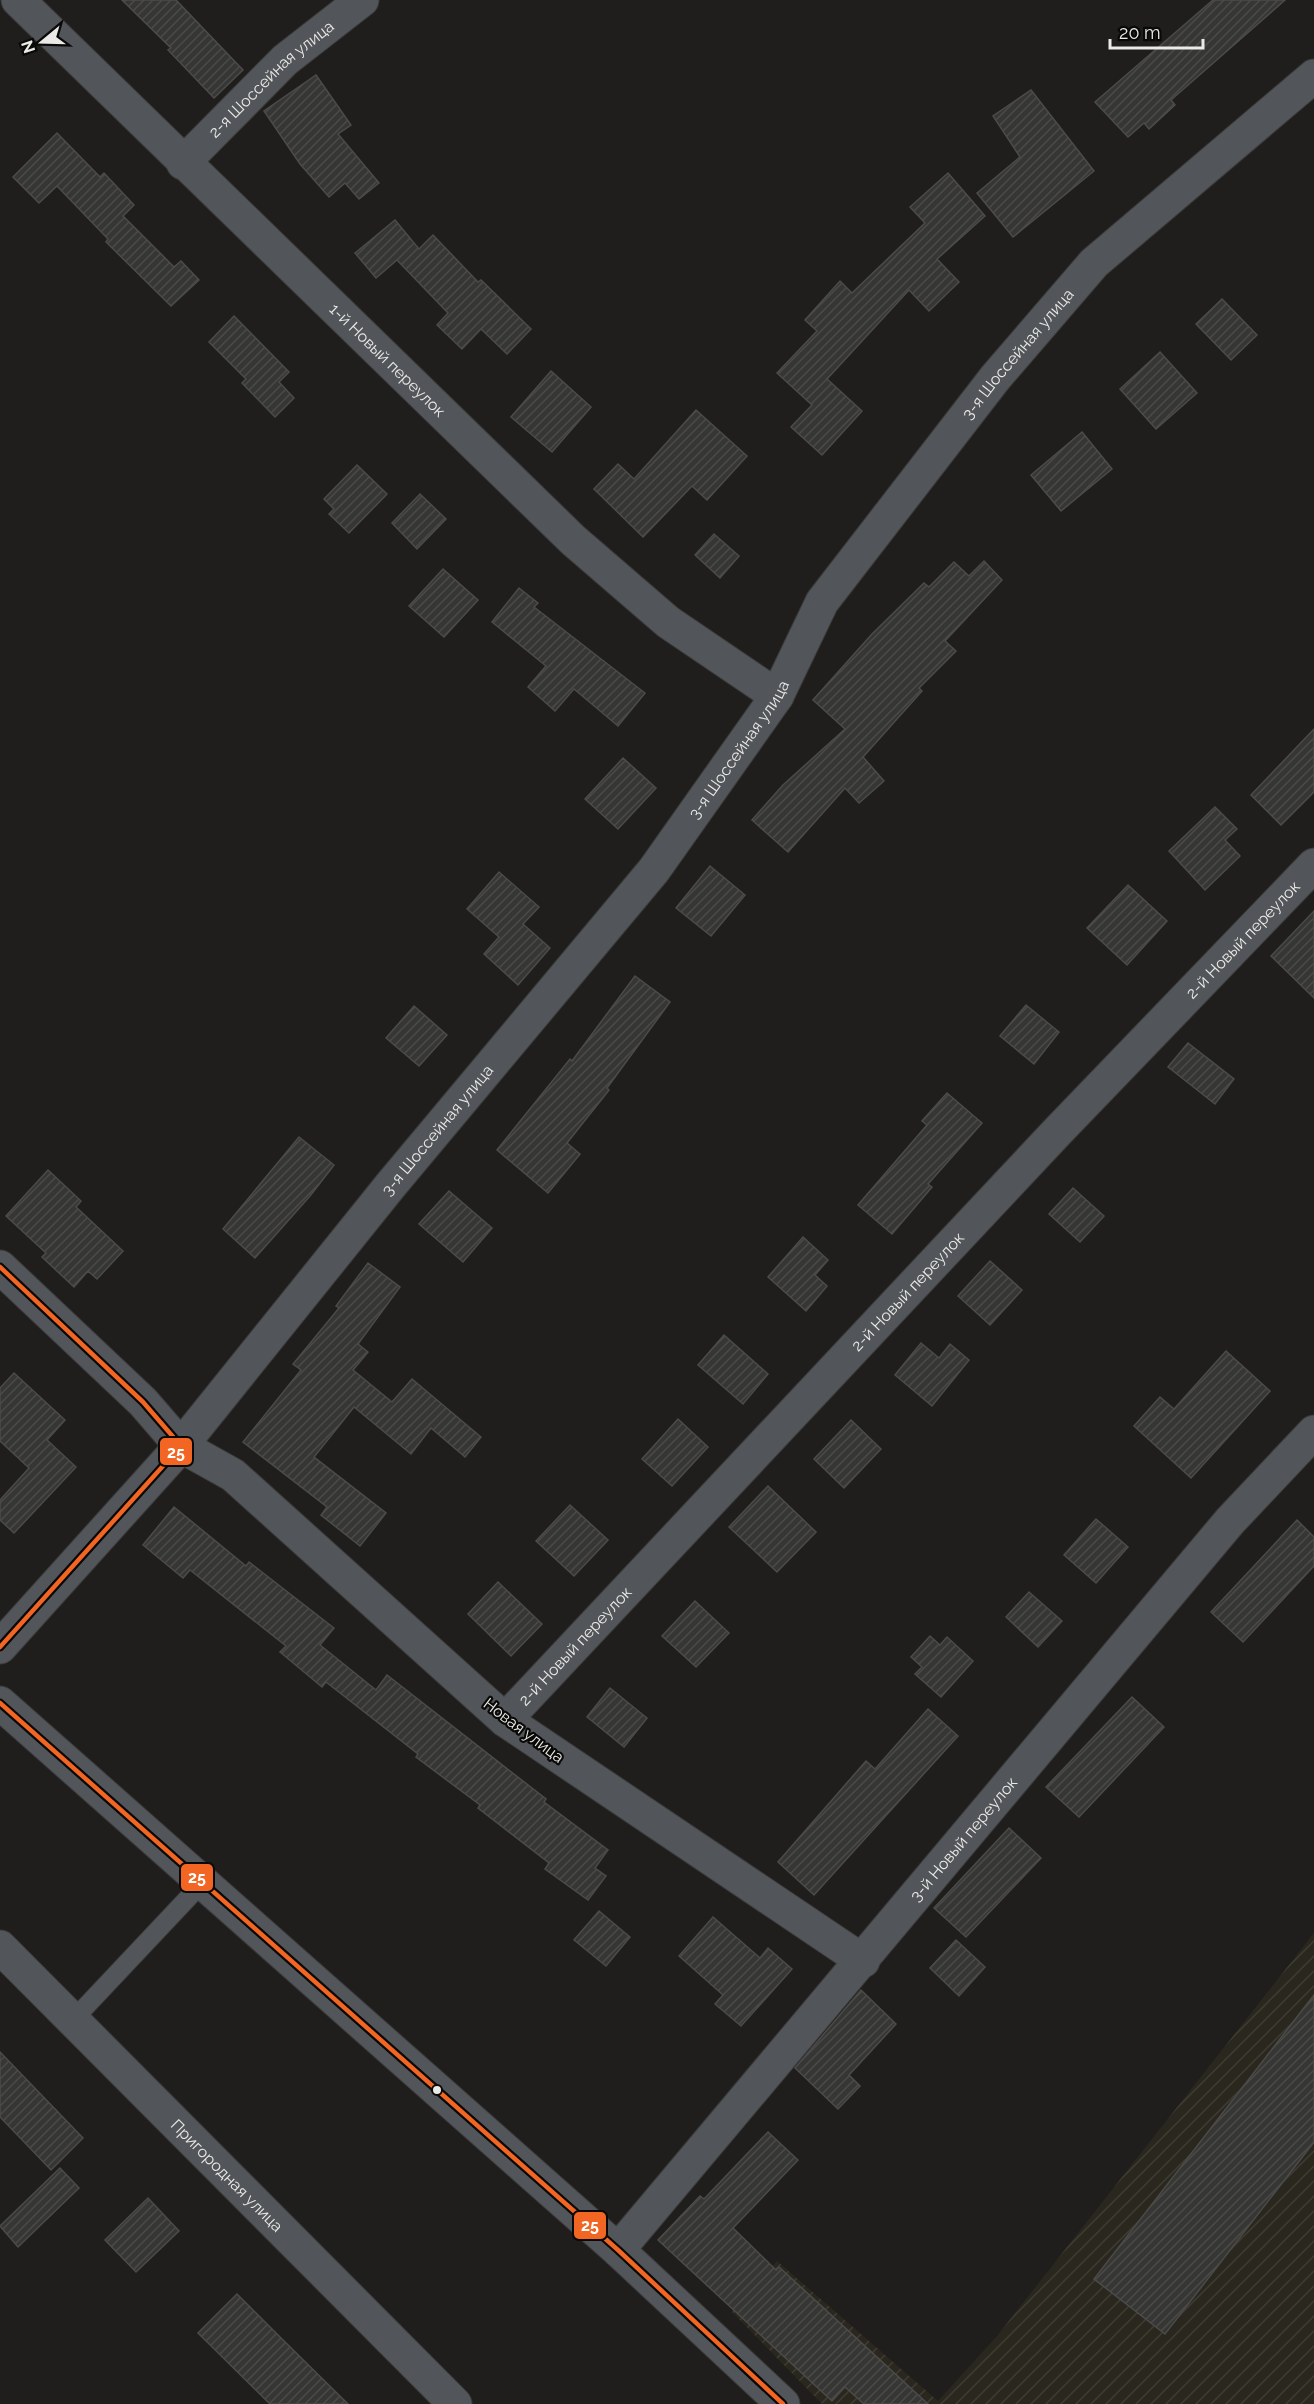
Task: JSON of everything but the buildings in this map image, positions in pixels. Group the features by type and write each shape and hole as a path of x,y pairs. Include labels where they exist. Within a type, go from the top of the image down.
{"street":[{"name":"1-й Новый переулок","path":"18,0 573,540 668,622 777,696"},
{"name":"2-я Шоссейная улица","path":"183,163 285,60 362,0"},
{"name":"3-я Шоссейная улица","path":"181,1446 390,1186 654,870 777,696 822,602 995,378 1094,264 1314,76"},
{"name":"2-й Новый переулок","path":"505,1720 1057,1132 1314,865"},
{"name":"Новая улица","path":"0,1267 142,1402 181,1446 233,1475 505,1720 863,1960"},
{"name":"3-й Новый переулок","path":"618,2250 1230,1521 1314,1432"},
{"path":"0,1647 181,1446"},
{"path":"0,1703 204,1881 618,2250 783,2404"},
{"name":"Пригородная улица","path":"0,1947 455,2404"}],"lane":[{"path":"73,2020 204,1881"}],"shaded area":[{"path":"1314,1933 1314,2404 822,2404 732,2312 777,2261 938,2401 997,2336"}],"transit line":[{"name":"25","path":"0,1267 143,1402 181,1446 0,1647"},
{"name":"25","path":"0,1703 618,2250 783,2404"}]}
